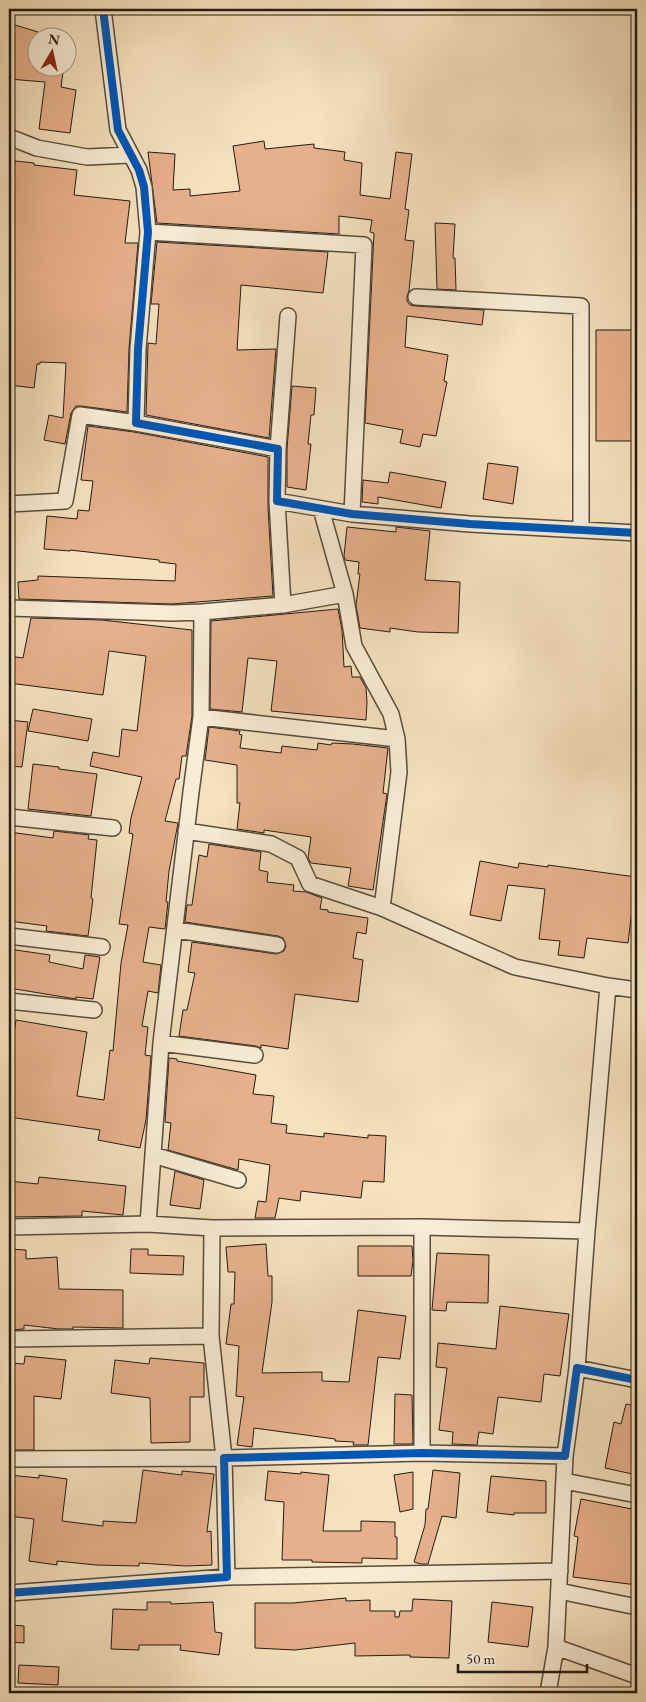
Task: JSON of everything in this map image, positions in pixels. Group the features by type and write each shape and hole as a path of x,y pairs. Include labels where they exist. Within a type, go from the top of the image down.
{"street":[{"path":"103,9 118,130 139,170 144,187 148,232 138,349 136,424"},
{"path":"9,137 36,148 87,157 130,155"},
{"path":"148,232 364,245 352,514"},
{"path":"416,297 581,306 581,530"},
{"path":"283,605 277,500 278,449 288,316"},
{"path":"9,504 64,501 80,416 278,449"},
{"path":"277,500 352,514 470,524 637,533"},
{"path":"321,509 345,594 354,646 391,714 397,739 399,772 382,908"},
{"path":"9,608 202,612 283,605 345,594"},
{"path":"148,1224 161,1043 201,718 202,612"},
{"path":"201,718 397,739"},
{"path":"9,817 113,828"},
{"path":"186,831 271,844 298,858 310,884 382,908 515,967 637,990"},
{"path":"176,930 277,945"},
{"path":"9,936 102,947"},
{"path":"548,1693 556,1647 565,1456 577,1368 608,986"},
{"path":"9,1001 94,1010"},
{"path":"161,1043 255,1055"},
{"path":"153,1155 238,1180"},
{"path":"9,1227 148,1224 212,1228 422,1227 587,1231"},
{"path":"422,1227 422,1453"},
{"path":"212,1228 211,1336 224,1458 227,1578"},
{"path":"9,1339 211,1336"},
{"path":"577,1368 637,1380"},
{"path":"9,1459 224,1458 422,1453 565,1456"},
{"path":"564,1481 637,1496"},
{"path":"9,1593 227,1578 560,1571"},
{"path":"559,1590 637,1607"},
{"path":"556,1647 637,1676"}],"building":[{"path":"12,24 28,29 28,78 62,78 61,87 76,90 70,133 39,129 45,82 9,79 9,35"},
{"path":"264,141 265,149 314,144 314,148 345,152 344,160 362,163 360,195 390,199 396,152 412,154 405,209 409,210 405,240 414,241 407,301 410,305 415,306 484,310 482,325 407,316 405,347 448,355 444,381 447,382 436,436 423,434 420,447 400,443 403,430 365,423 374,233 370,232 372,220 339,216 339,234 157,223 148,152 175,154 173,190 190,189 190,196 240,191 233,146"},
{"path":"15,161 77,170 74,195 130,201 125,243 138,243 129,348 127,412 76,406 71,413 65,444 44,440 49,415 63,418 66,363 40,362 40,364 37,364 34,388 9,385 9,207"},
{"path":"435,223 455,224 453,258 455,258 456,290 437,289"},
{"path":"157,242 328,252 323,293 241,285 237,350 276,349 269,438 146,415 148,343 156,344 159,304 151,304"},
{"path":"596,330 633,330 633,380 637,380 637,441 596,441"},
{"path":"292,386 316,388 314,415 311,415 308,444 311,444 306,490 287,487 287,449"},
{"path":"88,426 134,432 268,457 268,507 273,596 172,604 19,599 18,582 38,580 38,576 175,581 176,564 159,562 159,560 44,549 47,516 77,519 78,510 89,511 93,481 81,480"},
{"path":"488,463 518,467 513,504 483,499"},
{"path":"390,472 446,482 441,508 378,497 378,504 362,502 363,480 388,483"},
{"path":"347,527 396,532 396,527 430,531 425,580 460,582 458,633 418,632 390,628 390,632 360,628 356,605 360,574 358,574 359,562 345,560"},
{"path":"338,609 342,630 344,667 351,666 352,677 360,677 366,688 366,720 271,711 277,661 248,658 242,712 210,709 211,621"},
{"path":"31,618 102,620 192,630 192,716 186,756 182,756 179,779 176,779 165,821 178,823 169,871 165,929 149,927 143,962 161,965 158,993 148,991 142,1026 148,1027 145,1055 151,1056 146,1120 140,1148 98,1140 100,1130 9,1117 9,1064 16,1020 87,1032 77,1096 104,1100 110,1050 113,1051 121,963 128,925 119,924 133,834 129,833 142,777 90,766 93,752 119,757 122,729 137,731 146,656 109,651 103,695 9,683 9,656 23,658"},
{"path":"33,709 92,719 88,741 28,731"},
{"path":"9,720 28,722 22,767 9,766"},
{"path":"209,727 240,731 239,734 242,735 240,748 281,753 282,746 317,750 318,743 388,748 383,793 387,794 373,890 348,886 351,868 311,863 308,858 311,837 264,830 264,833 237,829 240,803 237,803 237,765 205,760"},
{"path":"33,764 97,774 91,816 28,809"},
{"path":"54,831 89,835 88,839 97,840 91,898 93,899 88,936 46,931 47,926 9,921 9,832 53,838"},
{"path":"209,844 261,852 259,870 268,872 267,882 294,885 293,891 306,892 322,898 320,909 328,910 328,912 368,918 366,934 357,932 353,958 363,960 358,1002 295,994 288,1049 261,1045 261,1048 179,1036 183,1010 187,1010 195,973 188,972 192,942 276,954 284,951 286,946 283,938 278,936 185,922 187,905 192,905 199,855 207,857"},
{"path":"480,861 518,868 519,863 548,867 548,865 636,877 628,943 587,938 584,958 558,955 560,941 539,939 545,889 508,885 501,921 470,915"},
{"path":"9,949 50,955 49,962 83,969 85,955 100,957 93,999 76,997 76,999 9,988"},
{"path":"169,1058 256,1075 253,1094 274,1096 271,1123 287,1125 286,1133 324,1137 324,1133 368,1138 368,1135 386,1136 384,1182 363,1181 361,1198 301,1191 300,1201 279,1198 275,1218 255,1218 258,1201 266,1202 270,1165 239,1159 238,1170 168,1150 171,1123 165,1122"},
{"path":"175,1171 204,1180 200,1209 170,1205"},
{"path":"39,1177 126,1186 123,1215 82,1211 82,1216 9,1217 9,1181 38,1184"},
{"path":"266,1244 268,1276 272,1276 272,1302 262,1373 322,1372 322,1381 349,1382 358,1310 406,1316 400,1359 378,1357 368,1445 353,1445 354,1442 335,1441 335,1439 254,1428 252,1447 237,1445 244,1397 236,1396 239,1346 226,1344 231,1304 234,1304 235,1272 228,1272 226,1247"},
{"path":"358,1246 412,1246 411,1276 358,1276"},
{"path":"9,1249 26,1250 26,1259 57,1257 59,1289 123,1290 123,1328 73,1327 73,1329 59,1329 24,1325 24,1329 9,1330"},
{"path":"131,1249 148,1249 148,1255 184,1256 183,1275 130,1273"},
{"path":"437,1253 489,1255 488,1303 447,1302 446,1311 432,1310"},
{"path":"500,1306 569,1314 560,1376 544,1374 541,1402 498,1397 493,1434 479,1432 477,1445 452,1444 453,1432 439,1430 447,1368 436,1367 438,1343 496,1349"},
{"path":"25,1356 66,1360 61,1399 34,1396 34,1450 9,1450 9,1363 24,1364"},
{"path":"150,1358 204,1363 204,1397 190,1397 190,1442 151,1443 150,1398 111,1393 115,1360 149,1364"},
{"path":"395,1394 412,1395 413,1444 394,1444"},
{"path":"626,1404 637,1406 637,1475 605,1468 614,1422 621,1424"},
{"path":"143,1470 182,1475 182,1471 214,1474 207,1532 211,1531 212,1565 186,1566 139,1563 139,1566 96,1565 57,1561 57,1565 29,1561 34,1519 9,1516 9,1475 39,1478 39,1475 67,1479 62,1521 103,1526 103,1521 136,1523"},
{"path":"433,1470 460,1473 456,1518 442,1516 428,1564 421,1564 414,1562 425,1525"},
{"path":"268,1471 329,1475 323,1531 361,1531 361,1521 395,1522 397,1559 362,1558 362,1563 282,1560 284,1502 265,1500"},
{"path":"413,1472 413,1509 400,1512 394,1475"},
{"path":"491,1476 546,1481 546,1513 514,1513 514,1515 487,1512"},
{"path":"581,1499 637,1510 637,1585 573,1577 578,1537 574,1536"},
{"path":"346,1598 346,1601 370,1600 370,1611 395,1611 395,1617 399,1617 400,1611 412,1611 413,1599 452,1601 449,1658 410,1657 410,1655 355,1656 355,1643 295,1650 255,1648 255,1603 293,1603"},
{"path":"147,1602 171,1602 171,1604 213,1602 215,1632 222,1633 219,1655 180,1650 181,1645 139,1645 139,1650 111,1649 113,1609 147,1610"},
{"path":"492,1602 533,1607 528,1647 488,1642"},
{"path":"11,1625 24,1626 24,1643 10,1642"},
{"path":"19,1665 59,1667 58,1685 18,1683"}],"cycle path":[{"path":"103,9 118,130 139,170 144,187 148,232 138,349 136,423 278,449 277,501 352,514 470,524 637,533"},
{"path":"9,1593 227,1577 224,1458 422,1453 565,1456 577,1368 637,1380"}]}
